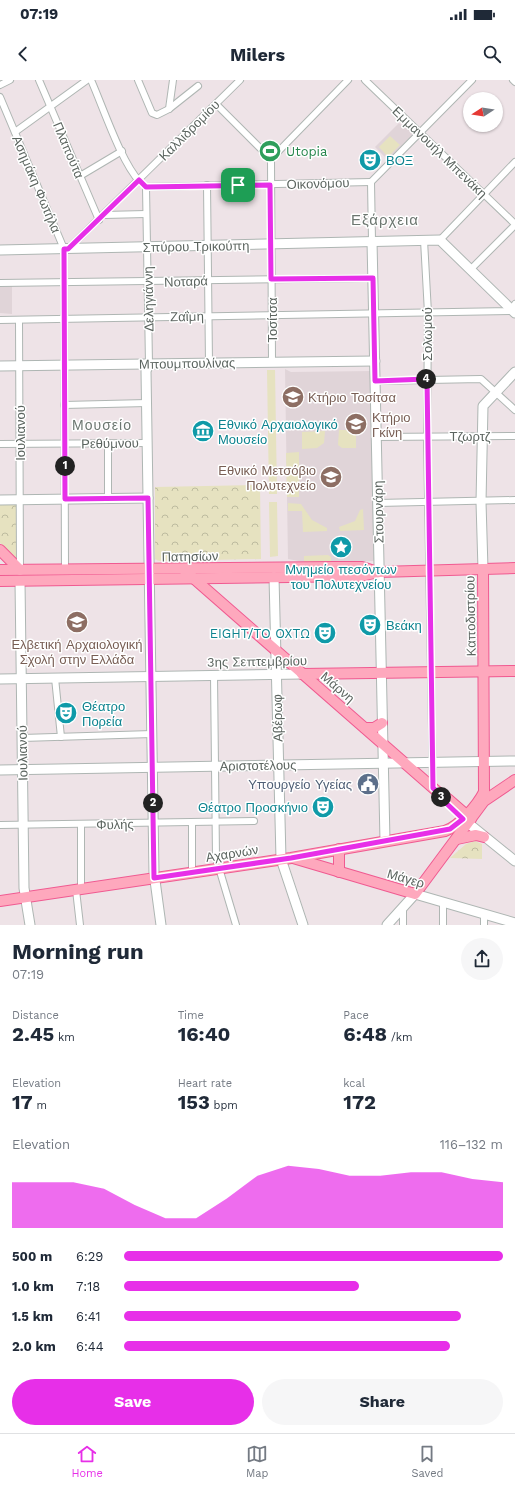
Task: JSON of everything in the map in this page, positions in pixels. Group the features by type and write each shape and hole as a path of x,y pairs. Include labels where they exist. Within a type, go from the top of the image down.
{"main road":[{"path":"0,550 20,570"},
{"name":"Πατησίων","path":"0,582 149,574 183,569 362,567 379,572"},
{"name":"Πατησίων","path":"0,570 65,570 149,574 194,578 222,578 363,576 379,572 515,568"},
{"name":"Μάρνη","path":"183,569 436,791 452,802 467,819"},
{"name":"Καποδιστρίου","path":"467,819 484,792 483,569"},
{"path":"218,600 214,586 222,578"},
{"name":"3ης Σεπτεμβρίου","path":"302,674 515,671"},
{"path":"365,728 374,728 382,723"},
{"path":"415,894 457,839 467,819 486,799 515,780"},
{"name":"Μάρνη","path":"436,791 446,803 467,819"},
{"path":"452,802 465,804 477,802"},
{"name":"Αχαρνών","path":"0,901 385,842 444,831 467,819"},
{"path":"457,839 476,835 489,840"},
{"path":"339,849 339,872"},
{"name":"Μάγερ","path":"286,858 415,894"}],"street":[{"path":"0,85 10,80"},
{"name":"Πλαπούτα","path":"39,80 99,220"},
{"path":"14,132 87,80"},
{"path":"91,80 122,151 139,180 146,187"},
{"path":"138,80 152,112 157,115 169,109 198,86"},
{"path":"169,109 173,80"},
{"name":"Καλλιδρομίου","path":"66,249 99,220 240,80"},
{"path":"216,104 271,159 348,80"},
{"name":"Εμμανουήλ Μπενάκη","path":"365,80 515,225"},
{"path":"371,182 419,131 472,80"},
{"name":"Ασημάκη Φωτήλα","path":"0,97 66,249"},
{"path":"80,176 122,151"},
{"name":"Τοσίτσα","path":"271,159 272,362"},
{"path":"513,309 440,240 515,162"},
{"name":"Οικονόμου","path":"146,187 371,182"},
{"name":"Στουρνάρη","path":"371,182 385,842"},
{"path":"207,185 209,363"},
{"name":"Δεληγιάννη","path":"146,187 149,364"},
{"path":"104,215 146,214"},
{"path":"470,270 515,225"},
{"name":"Σολωμού","path":"424,240 428,313 428,502 432,762 436,791"},
{"name":"Σπύρου Τρικούπη","path":"0,250 440,240"},
{"path":"65,570 64,282 66,249"},
{"name":"Νοταρά","path":"0,283 373,278"},
{"name":"Ζαΐμη","path":"0,320 428,313 513,309"},
{"name":"Ιουλιανού","path":"20,320 20,570"},
{"name":"Μπουμπουλίνας","path":"0,366 375,361"},
{"path":"149,364 146,371 154,878 161,925"},
{"path":"495,393 515,372"},
{"path":"375,381 481,379 515,410"},
{"name":"Καποδιστρίου","path":"483,569 481,502 482,406 495,393"},
{"path":"64,404 147,403"},
{"name":"Τζωρτζ","path":"376,437 515,436"},
{"path":"108,443 108,499"},
{"name":"Ρεθύμνου","path":"0,444 147,443"},
{"path":"0,500 148,498"},
{"path":"378,503 481,502 515,500"},
{"name":"Αβέρωφ","path":"274,577 278,765 286,858 303,925"},
{"name":"Ιουλιανού","path":"20,581 23,825 26,897 30,925"},
{"name":"3ης Σεπτεμβρίου","path":"0,679 302,674"},
{"path":"214,675 216,858 236,925"},
{"path":"55,678 61,737"},
{"path":"22,738 152,734"},
{"name":"Αριστοτέλους","path":"0,770 515,761"},
{"name":"Μάρνη","path":"467,819 489,840 513,858"},
{"name":"Φυλής","path":"0,826 254,821"},
{"path":"192,822 192,872"},
{"path":"80,925 78,889 81,824"},
{"path":"387,925 415,894"},
{"name":"Μάγερ","path":"415,894 515,923"},
{"path":"443,902 443,925"},
{"path":"403,909 403,925"},
{"path":"484,914 484,925"}],"shaded area":[{"path":"399,123 402,126 405,124 415,134 389,161 375,147"},
{"path":"12,286 12,314 0,313 0,287"},
{"name":"Εθνικό Μετσόβιο Πολυτεχνείο","path":"285,369 291,372 373,371 377,561 304,562 288,559"}],"green space":[{"path":"390,136 400,145 388,157 379,147"},
{"path":"267,370 275,370 277,494 269,494"},
{"path":"339,430 356,430 356,448 342,448 338,445"},
{"path":"325,431 324,443 317,448 302,449 302,432"},
{"path":"299,452 299,497 287,497 286,453"},
{"path":"260,485 261,559 159,561 155,559 155,487"},
{"path":"269,502 277,502 278,556 270,557"},
{"path":"288,503 301,504 312,520 327,528 327,531 303,532 302,511 288,511"},
{"path":"0,505 16,505 16,560 0,543"},
{"path":"363,509 364,530 340,531 339,527 355,521 360,510"},
{"path":"328,555 331,557 331,561 304,562 304,556"},
{"path":"475,841 482,844 482,859 450,858 466,844"}],"place":[{"name":"Utopia","path":"270,151"},
{"name":"ΒΟΞ","path":"370,160"},
{"name":"Κτήριο Τοσίτσα","path":"293,397"},
{"name":"Κτήριο Γκίνη","path":"356,424"},
{"name":"Εθνικό Αρχαιολογικό Μουσείο","path":"203,431"},
{"name":"Εθνικό Μετσόβιο Πολυτεχνείο","path":"331,477"},
{"name":"Μνημείο πεσόντων του Πολυτεχνείου","path":"341,547"},
{"name":"Ελβετική Αρχαιολογική Σχολή στην Ελλάδα","path":"77,622"},
{"name":"Βεάκη","path":"370,625"},
{"name":"EIGHT/TO OXTΩ","path":"325,633"},
{"name":"Θέατρο Πορεία","path":"66,713"},
{"name":"Υπουργείο Υγείας","path":"368,784"},
{"name":"Θέατρο Προσκήνιο","path":"323,807"}],"district":[{"name":"Εξάρχεια","path":"385,220"},
{"name":"Μουσείο","path":"102,425"}],"route":[{"path":"139,180 146,187 238,185 270,185 271,279 373,278 375,381 427,379 433,788 463,819 455,826 444,831 291,858 154,878 148,498 65,499 64,249 68,249 139,180"}]}
